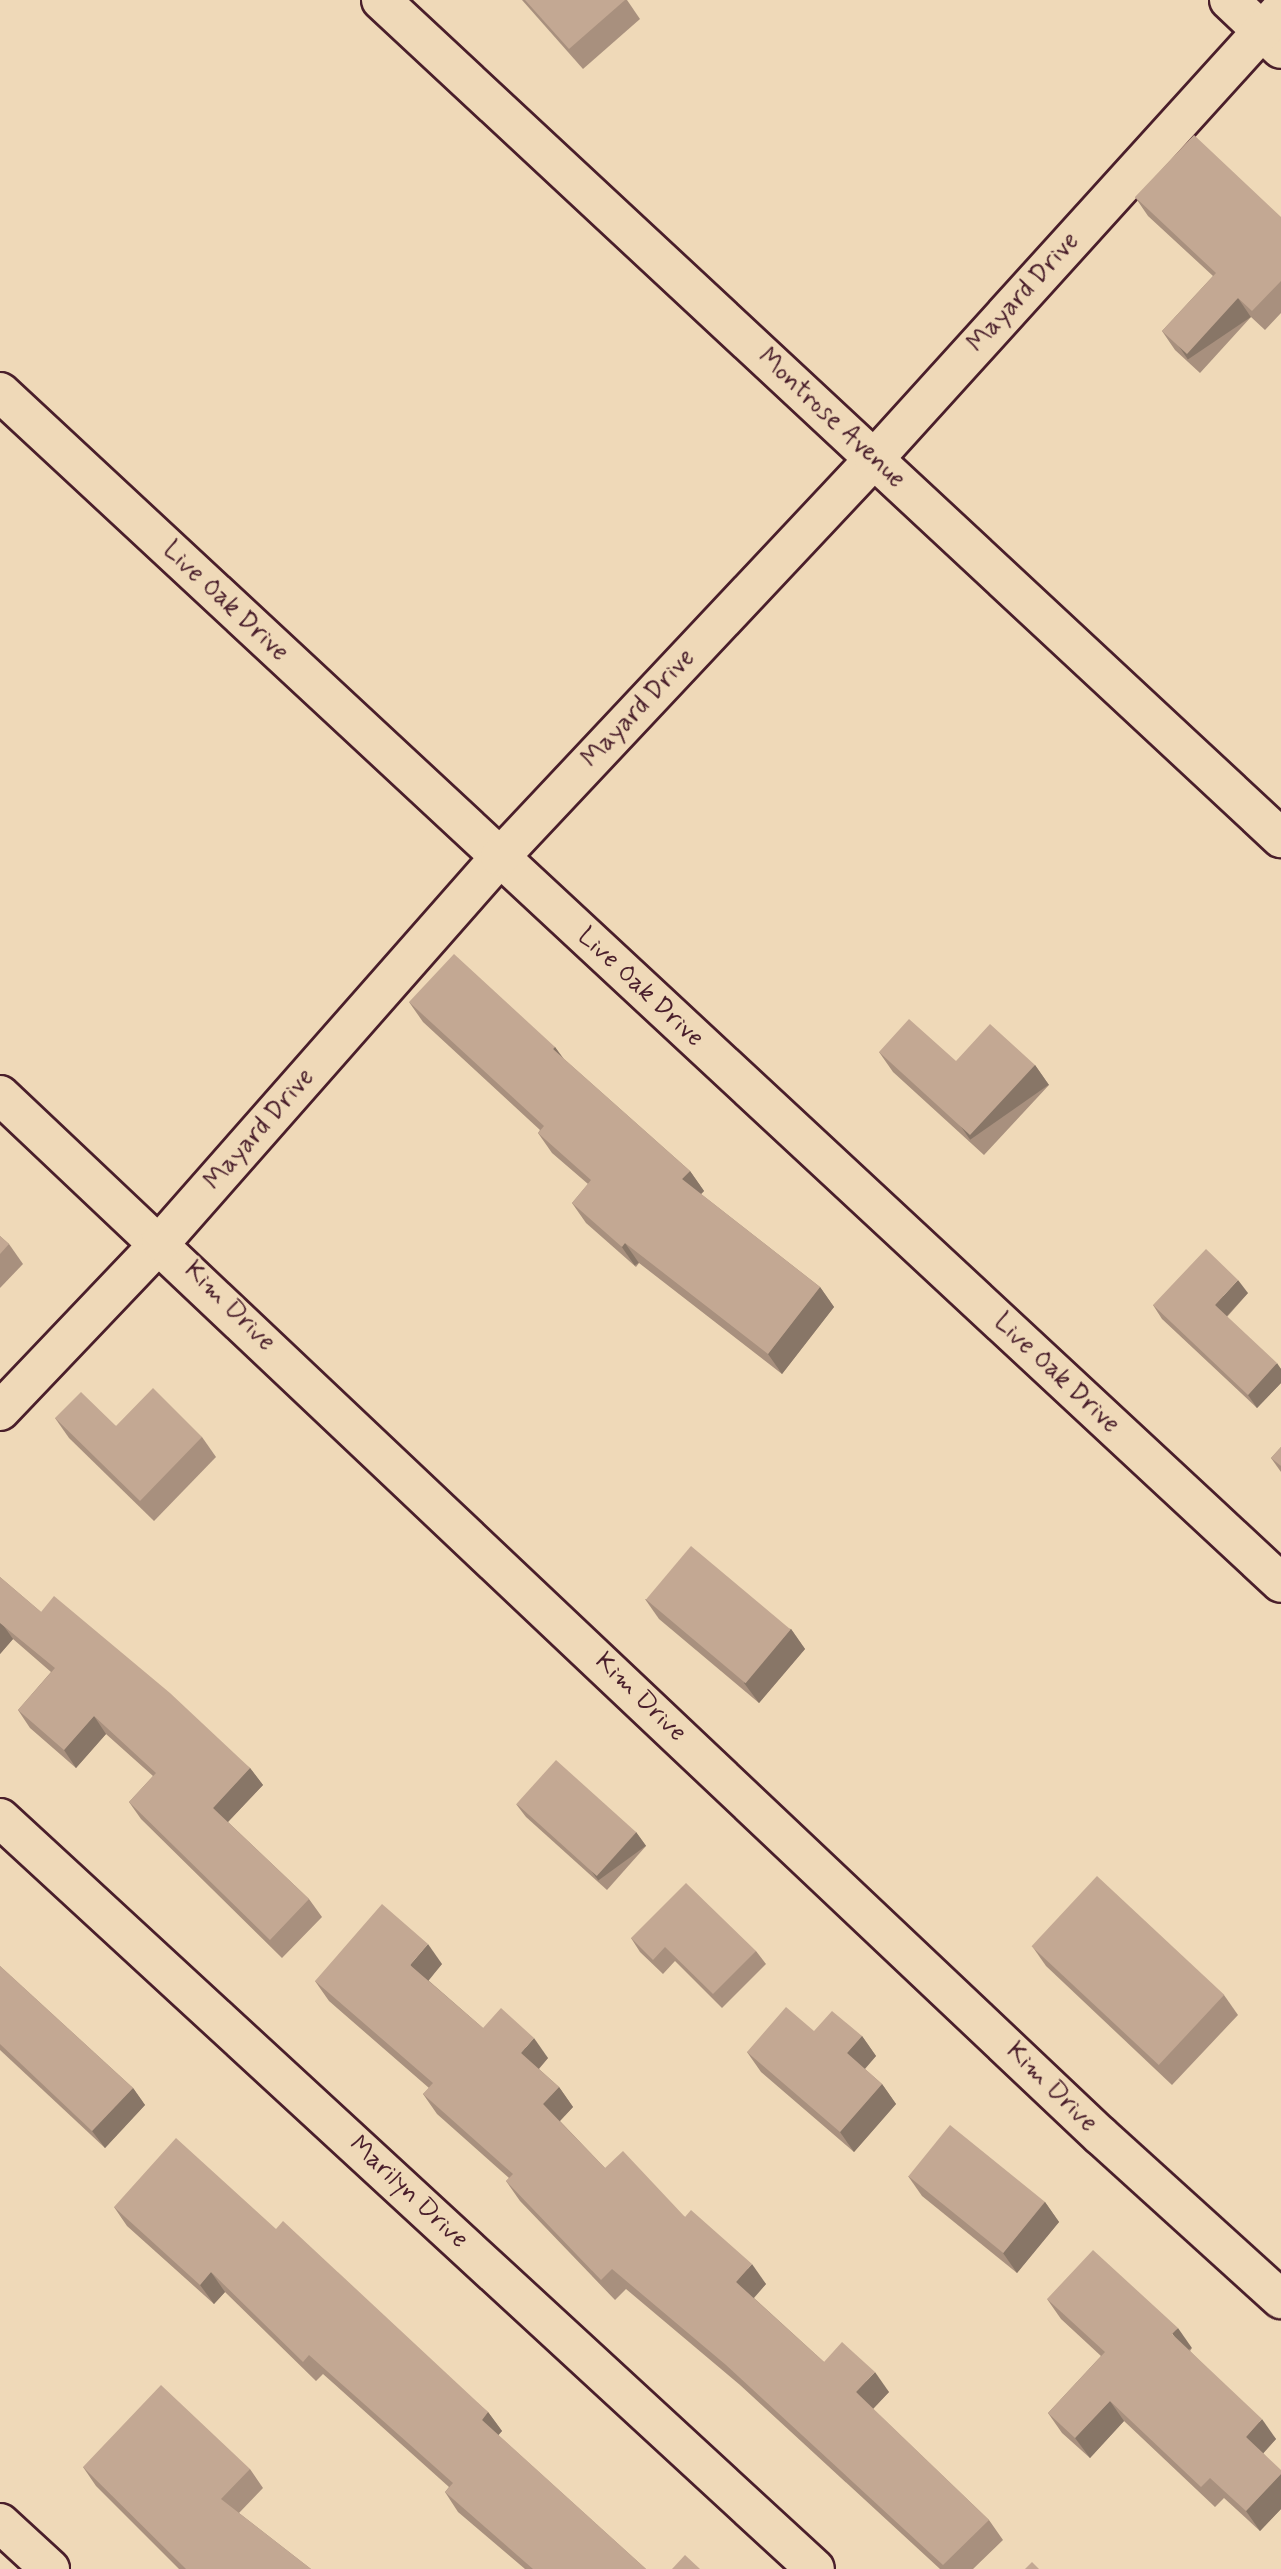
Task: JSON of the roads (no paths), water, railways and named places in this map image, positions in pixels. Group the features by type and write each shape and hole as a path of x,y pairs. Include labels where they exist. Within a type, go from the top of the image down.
{"street":[{"name":"Montrose Avenue","path":"381,0 1281,838"},
{"path":"1229,0 1275,30"},
{"name":"Mayard Drive","path":"0,1411 161,1242 500,857 1275,30"},
{"name":"Live Oak Drive","path":"0,392 1281,1583"},
{"name":"Kim Drive","path":"0,1095 161,1242 1071,2107 1281,2299"},
{"name":"Marilyn Drive","path":"0,1818 815,2569"},
{"path":"0,2523 50,2569"}]}
